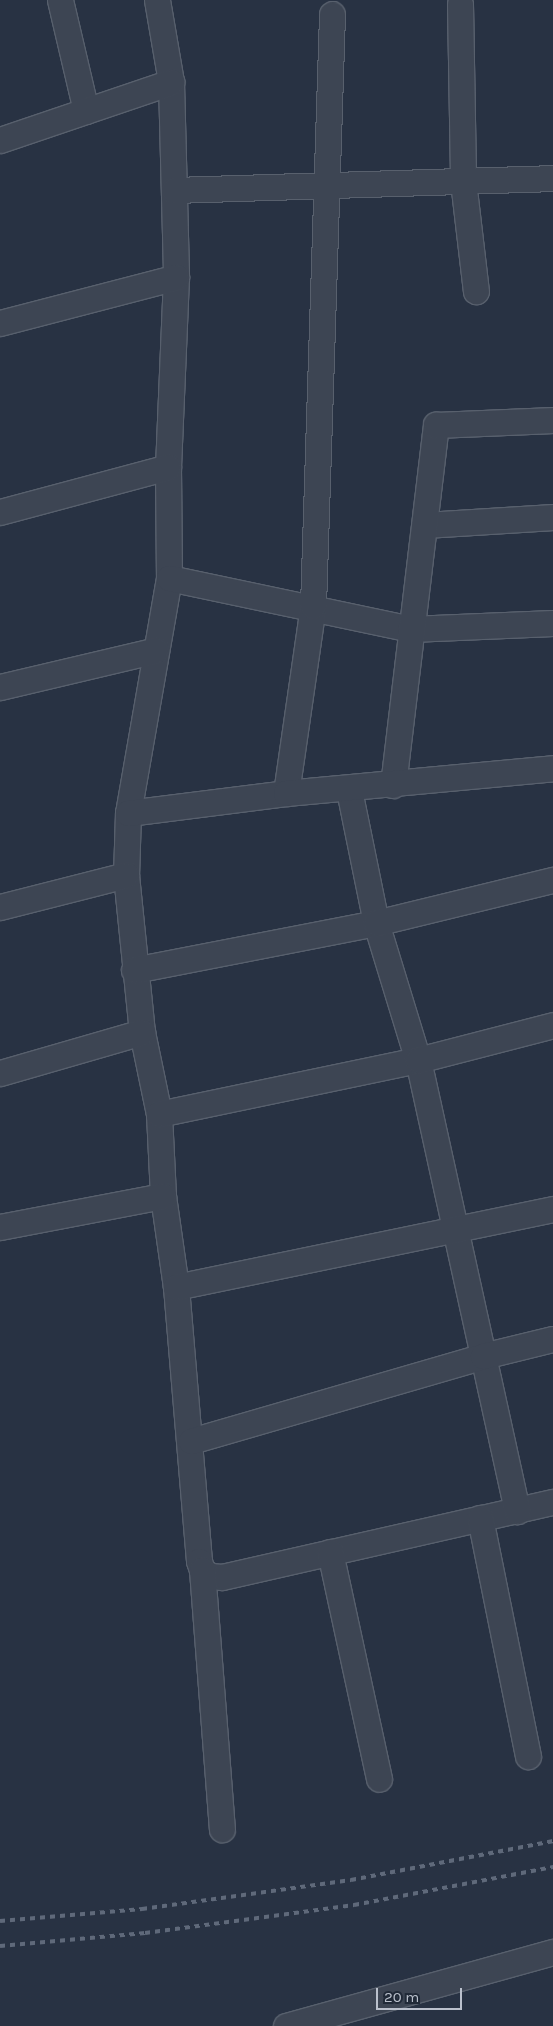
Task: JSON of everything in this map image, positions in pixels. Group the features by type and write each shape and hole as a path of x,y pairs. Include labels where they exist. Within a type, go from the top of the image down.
{"street":[{"path":"60,0 86,111"},
{"path":"157,0 171,82 176,277 168,467 169,578 128,813 126,875 134,970 142,1032 159,1114 164,1196 176,1287 191,1441 222,1830"},
{"path":"460,4 463,181 476,291"},
{"path":"286,793 314,606 328,187 344,5"},
{"path":"0,140 171,82"},
{"path":"174,190 328,187 553,178"},
{"path":"0,323 176,277"},
{"path":"392,785 436,425 553,420"},
{"path":"0,512 168,467"},
{"path":"425,525 553,517"},
{"path":"169,578 314,606 410,629 553,623"},
{"path":"0,687 156,650"},
{"path":"128,813 286,793 349,790 553,768"},
{"path":"349,790 376,923 418,1060 457,1228 517,1511"},
{"path":"0,907 126,875"},
{"path":"134,970 376,923 553,880"},
{"path":"159,1114 418,1060 553,1025"},
{"path":"0,1073 142,1032"},
{"path":"0,1227 164,1196"},
{"path":"176,1287 553,1209"},
{"path":"191,1441 483,1356 553,1339"},
{"path":"202,1570 210,1576 222,1577 553,1502"},
{"path":"480,1518 528,1756"},
{"path":"330,1552 379,1778"},
{"path":"286,2026 553,1952"}],"railway":[{"path":"0,1921 142,1909 351,1880 553,1841"},
{"path":"0,1946 145,1933 354,1905 553,1867"}]}
